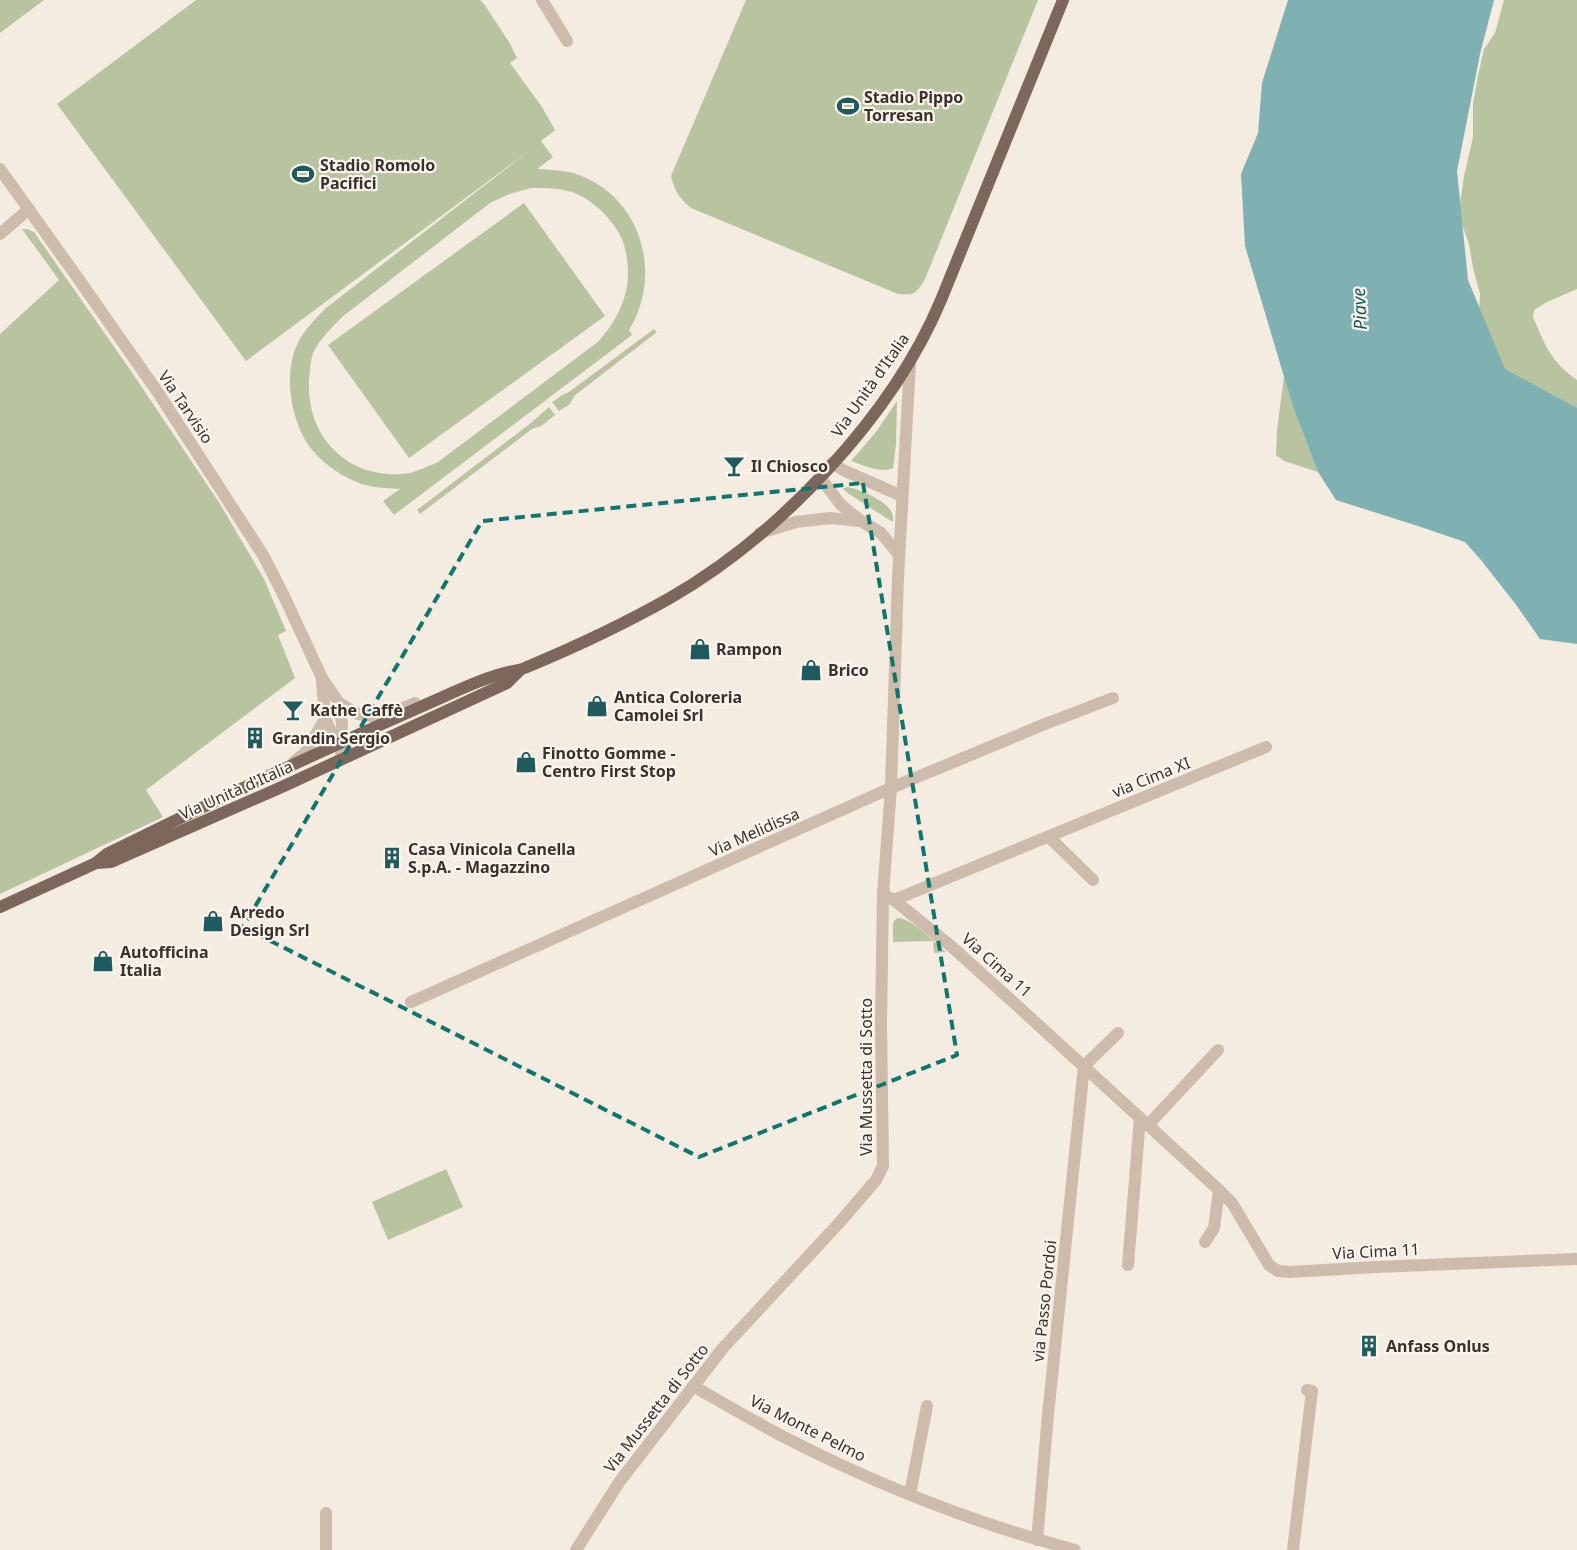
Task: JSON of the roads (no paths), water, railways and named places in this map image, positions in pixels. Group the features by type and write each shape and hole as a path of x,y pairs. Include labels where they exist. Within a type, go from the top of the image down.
{"main road":[{"name":"Via Unità d'Italia","path":"0,907 96,863 106,854 193,811 446,695 503,673 519,671 670,598 714,569 783,514 820,477 861,430 910,363 934,317 1063,0"},
{"name":"Via Unità d'Italia","path":"96,863 111,862 347,757 507,683 519,671"}],"street":[{"path":"542,0 567,41"},
{"name":"Via Tarvisio","path":"0,169 167,406 263,555 322,678 340,704 358,714 382,716 431,697 446,695"},
{"path":"0,234 29,209"},
{"name":"Via Mussetta di Sotto","path":"576,1550 620,1481 723,1348 840,1222 876,1180 883,1166 881,1023 889,897 899,555 910,363"},
{"path":"832,463 845,471 902,496"},
{"path":"820,477 841,505 860,521 881,533 899,555"},
{"path":"760,533 804,521 830,518 860,521"},
{"name":"Via Tarvisio","path":"322,678 325,719"},
{"name":"Via Melidissa","path":"411,1002 891,788 1113,698"},
{"path":"340,704 342,744 347,757"},
{"path":"325,719 334,738 342,744"},
{"path":"287,768 305,754 325,719"},
{"name":"via Cima XI","path":"889,897 1049,837 1266,747"},
{"path":"1049,837 1093,880"},
{"name":"Via Cima 11","path":"889,897 952,947 1219,1190 1232,1203 1269,1265 1278,1270 1290,1272 1376,1266 1577,1259"},
{"path":"1084,1066 1118,1034"},
{"path":"1128,1265 1144,1121 1218,1050"},
{"name":"via Passo Pordoi","path":"1037,1540 1084,1066"},
{"path":"1205,1242 1214,1228 1219,1190"},
{"name":"Via Monte Pelmo","path":"693,1386 782,1436 847,1467 939,1506 1037,1540 1075,1550"},
{"path":"1293,1550 1312,1391 1307,1390"},
{"path":"910,1494 927,1406"},
{"path":"326,1513 326,1550"}],"water":[{"name":"Piave","path":"1288,0 1494,0 1480,54 1457,171 1468,280 1505,369 1577,408 1577,644 1540,639 1517,606 1465,542 1336,500 1318,472 1294,410 1245,246 1241,174 1258,133 1262,83"}],"place":[{"name":"Stadio Pippo Torresan","path":"848,106"},
{"name":"Stadio Romolo Pacifici","path":"303,174"},
{"name":"Il Chiosco","path":"734,466"},
{"name":"Rampon","path":"700,649"},
{"name":"Brico","path":"811,670"},
{"name":"Antica Coloreria Camolei Srl","path":"597,706"},
{"name":"Kathe Caffè","path":"293,710"},
{"name":"Grandin Sergio","path":"255,738"},
{"name":"Finotto Gomme - Centro First Stop","path":"526,762"},
{"name":"Casa Vinicola Canella S.p.A. - Magazzino","path":"392,858"},
{"name":"Arredo Design Srl","path":"213,921"},
{"name":"Autofficina Italia","path":"103,961"},
{"name":"Anfass Onlus","path":"1369,1346"}]}
